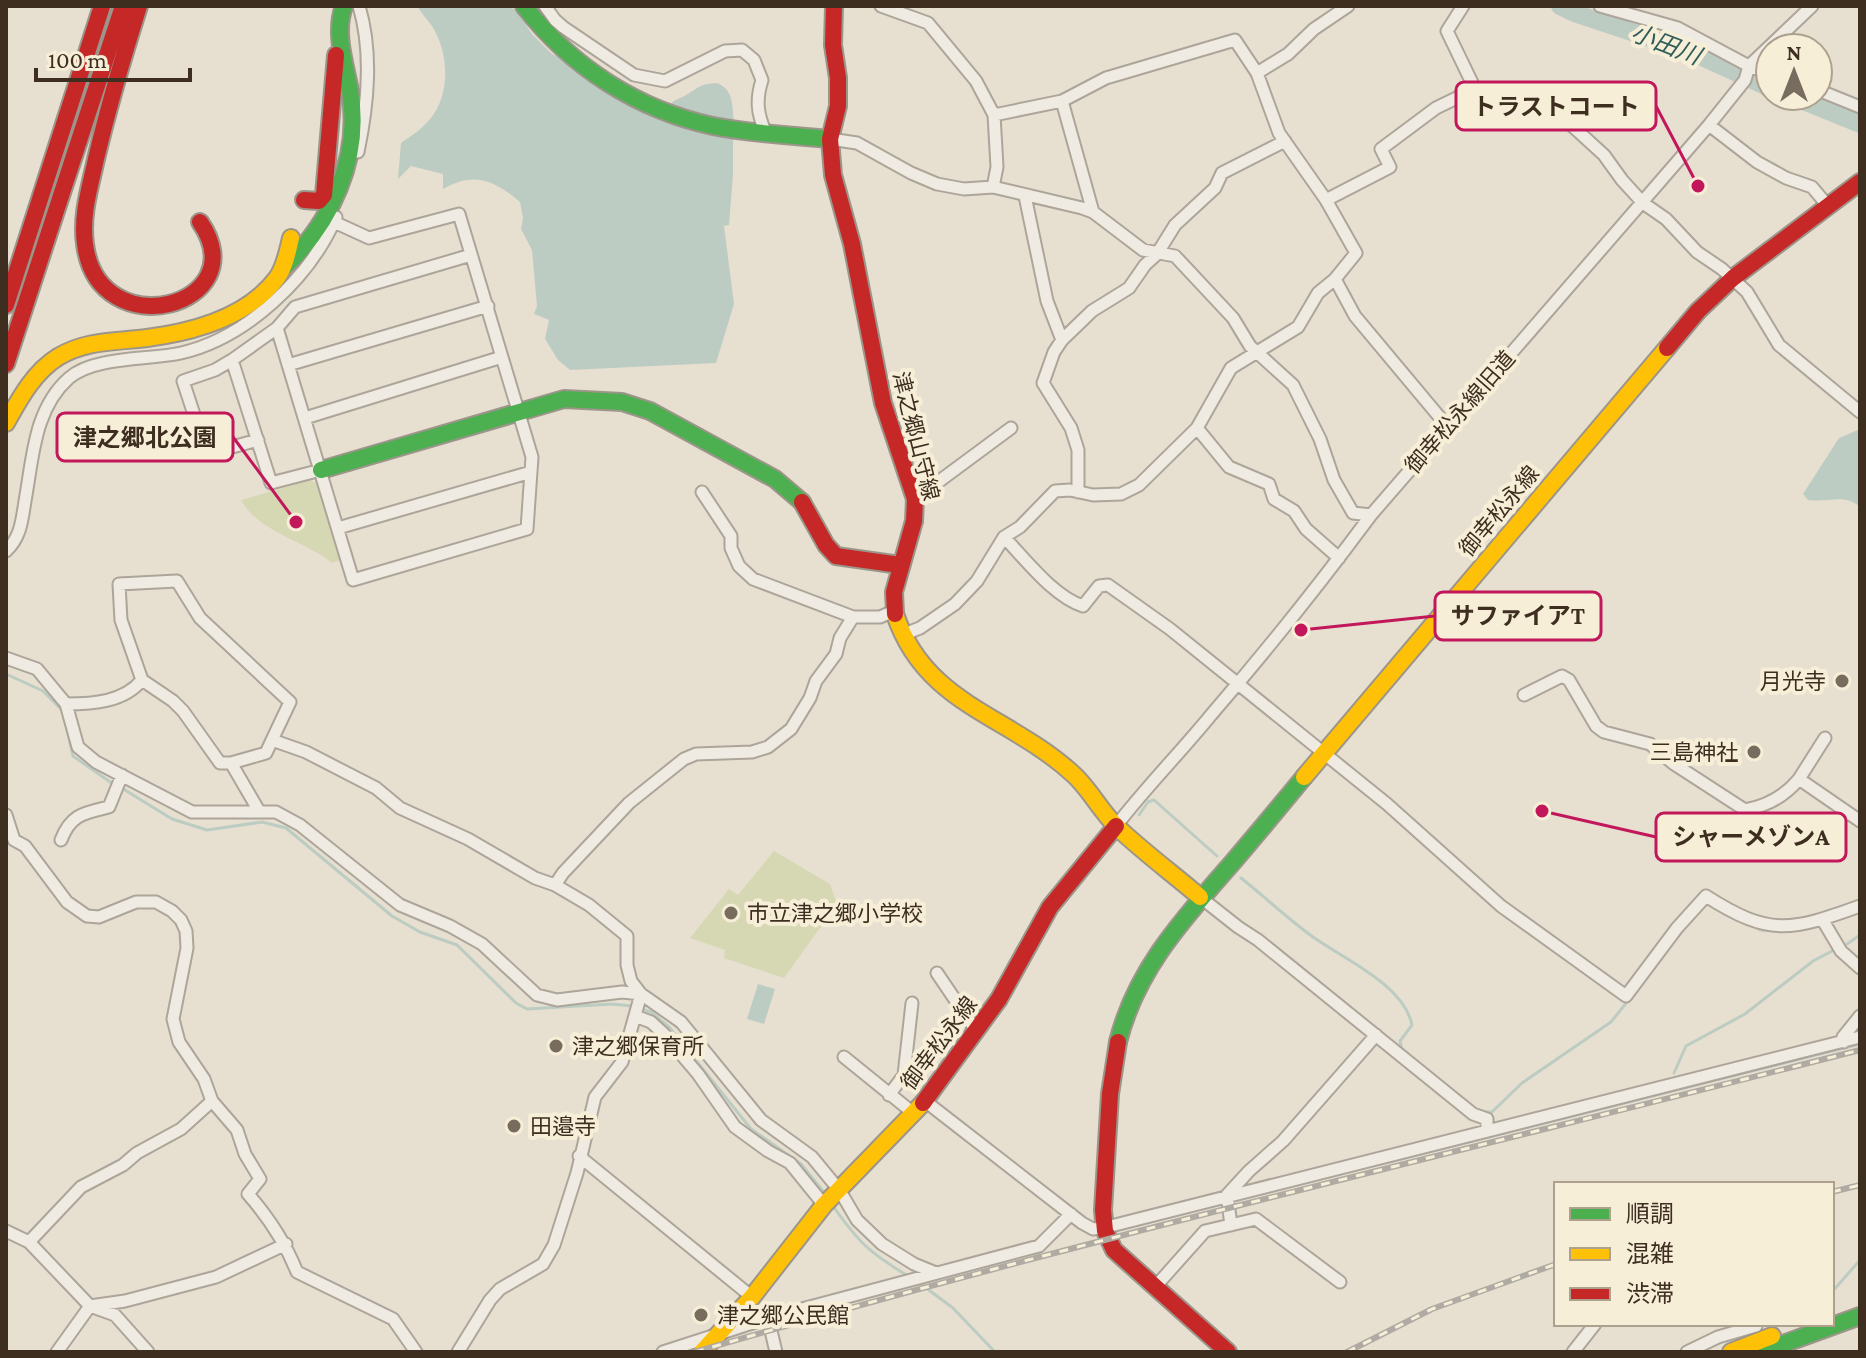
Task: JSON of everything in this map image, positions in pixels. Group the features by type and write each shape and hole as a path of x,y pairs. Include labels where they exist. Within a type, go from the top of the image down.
{"main road":[{"path":"6,305 102,6"},
{"path":"6,364 123,6"},
{"path":"139,6 111,97 89,193 84,229 88,260 94,275 114,296 140,306 166,305 189,295 209,275 217,252 200,222"},
{"path":"304,200 319,201 324,195 337,53 334,16 342,6"},
{"path":"282,268 303,249 320,224 336,193 348,153 352,114 340,23 342,6"},
{"path":"524,6 540,30 571,58 663,111 703,124 830,139"},
{"name":"津之郷山守線","path":"834,6 833,45 838,106 830,139 833,175 852,244 883,403 915,499 914,521 900,565 894,611 902,635 917,660 933,678 953,695 1038,745 1076,776 1116,826"},
{"name":"御幸松永線","path":"1103,1228 1110,1095 1117,1047 1129,1005 1145,973 1200,897 1666,346 1733,278 1858,187"},
{"path":"6,423 36,375 70,350 99,342 165,335 212,322 256,297 277,278 291,238"},
{"path":"321,470 564,399 622,402 650,411 793,491 806,507 829,550 836,556 900,565"},
{"path":"1116,826 1200,897"},
{"name":"御幸松永線","path":"702,1352 752,1297 831,1199 918,1107 999,999 1050,907 1116,826"},
{"path":"1103,1228 1114,1250 1228,1352"},
{"path":"1834,1314 1860,1305"},
{"path":"1834,1321 1860,1316"},
{"path":"1731,1352 1759,1335 1797,1326"},
{"path":"1759,1335 1807,1326"}],"street":[{"path":"6,551 20,532 41,415 52,395 72,375 134,357 181,353 214,341 273,303 299,277 334,222 351,179 366,115 367,38 359,6"},
{"path":"545,6 563,27 634,75 665,81 725,51 742,50 754,60 762,80 756,98 765,131"},
{"path":"881,6 928,23 976,81 994,115 997,167 993,187"},
{"path":"1257,73 1288,54 1314,29 1348,6"},
{"path":"1463,6 1447,31 1475,89"},
{"path":"1600,6 1678,28 1747,71 1754,72"},
{"name":"御幸松永線旧道","path":"1116,826 1145,788 1238,684 1371,515 1709,125 1747,71 1812,6"},
{"path":"902,635 920,628 955,604 977,581 1004,537 1020,527 1055,491 1121,494 1139,485 1197,428 1231,368 1298,327 1318,293 1335,279 1356,253 1326,200 1285,141 1257,73 1235,40 1106,78 1062,101 994,115"},
{"path":"1326,200 1390,167 1381,149 1436,108 1475,89 1546,102 1604,155 1643,203 1666,219 1697,252 1747,292 1779,345 1860,412"},
{"path":"1834,96 1860,107"},
{"path":"1062,101 1093,212"},
{"path":"1709,125 1757,162 1786,178 1812,187 1828,206"},
{"path":"830,139 857,143 937,184 964,189 993,187 1093,212 1143,250 1175,256 1233,318 1256,352 1293,385 1320,439 1334,480 1353,513 1371,515"},
{"path":"1078,492 1078,450 1071,428 1043,383 1054,352 1092,311 1129,288 1157,254 1175,225 1215,188 1222,173 1285,141"},
{"path":"1025,196 1047,301 1062,340"},
{"path":"277,328 353,580 527,529 532,457 459,214 369,238 334,222"},
{"path":"258,440 214,452 204,445 183,381 215,370 232,360 277,328 295,307 471,255"},
{"path":"1335,279 1355,316 1447,426"},
{"path":"288,365 488,306"},
{"path":"305,418 502,357"},
{"path":"232,360 271,483 321,470"},
{"path":"915,499 1011,428"},
{"path":"1197,428 1229,467 1269,484 1274,499 1294,511 1306,529 1339,558"},
{"path":"338,528 531,472"},
{"path":"702,492 731,536 731,548 739,566 753,579 853,617 880,617 894,611"},
{"path":"1004,537 1044,579 1075,603 1083,606 1099,586 1108,585 1170,629 1387,804 1501,906 1626,996 1677,928 1706,896 1744,919 1780,927 1804,924 1860,906"},
{"path":"177,581 200,618 290,702 272,740 266,753 220,763 183,711 142,680 121,620 119,584 177,581"},
{"path":"555,885 629,803 684,759 696,754 752,752 768,747 791,729 810,698 816,681 836,654 840,638 853,617"},
{"path":"8,663 37,669 66,704 78,747 96,762 192,812 276,812 300,825 400,905 450,926 482,944 537,995 557,1000 622,992 641,994"},
{"path":"1524,695 1562,676 1569,680 1596,726 1604,732 1650,744 1674,764 1745,810 1757,808 1787,793 1825,738"},
{"path":"66,704 108,701 134,690 142,680"},
{"path":"272,740 306,752 376,788 400,808 468,839 535,878 555,885 589,905 627,936 627,965 631,981 641,994 681,1022 761,1120 812,1157 831,1199"},
{"path":"231,763 259,811"},
{"path":"61,840 73,819 109,807 122,775"},
{"path":"1799,779 1860,821"},
{"path":"6,815 10,843 25,846 67,902 87,916 99,917 136,902 156,902 181,920 186,931 187,948 173,1019 179,1042 204,1079 212,1101 237,1130 250,1165 260,1179 248,1194 286,1244 297,1272 393,1319 416,1352"},
{"path":"1200,897 1258,940 1473,1114 1487,1119 1487,1131"},
{"path":"1822,919 1841,951 1860,968"},
{"path":"937,973 977,1032"},
{"path":"464,1351 478,1318 500,1289 543,1264 554,1245 577,1173 595,1097 622,1062 641,994"},
{"path":"889,1095 904,1075 912,1003"},
{"path":"635,1016 651,1022 664,1034 698,1074 735,1127 790,1163 882,1244 914,1264 936,1273"},
{"path":"1844,1042 1843,1037 1860,1016"},
{"path":"1231,1225 1227,1200 1249,1171 1283,1141 1376,1035"},
{"path":"844,1057 889,1095 918,1107 1093,1229 1227,1200 1860,1037"},
{"path":"698,1074 712,1061"},
{"path":"29,1242 81,1187 181,1129 212,1101"},
{"path":"579,1156 752,1297"},
{"path":"663,1352 768,1318 1039,1246 1071,1214"},
{"path":"1156,1286 1205,1231 1256,1219 1340,1282"},
{"path":"6,1231 29,1242 90,1306 115,1315 148,1352"},
{"path":"57,1352 90,1306 125,1301 216,1277 286,1244"},
{"path":"768,1318 776,1352"},
{"path":"1573,1352 1593,1326"},
{"path":"1687,1352 1718,1337 1759,1335"}],"green space":[{"path":"310,480 320,485 340,560 332,563 270,528 241,500"},
{"path":"774,851 830,884 837,904 784,978 724,958 725,950 690,938 729,889 738,895"}],"shaded area":[{"path":"417,6 506,6 516,10 532,34 552,54 733,136 729,225 724,226 734,304 716,363 570,370 558,360 545,339 549,320 534,314 537,306 532,250 521,229 523,218 520,202 483,180 464,180 443,189 443,174 411,166 398,179 401,143 430,119 442,98 444,86 442,48 432,26"},
{"path":"717,83 729,94 734,122 669,106 700,86"},
{"path":"1860,429 1860,507 1842,499 1808,500 1803,494 1839,438"},
{"path":"758,984 775,989 764,1024 747,1019"}],"waterway":[{"name":"小田川","path":"1560,6 1689,51 1754,81"},
{"name":"小田川","path":"1830,112 1860,124"},
{"path":"6,674 43,691 62,710"},
{"path":"65,721 73,756 113,784"},
{"path":"120,787 172,819 207,830 262,822 286,828 392,916 420,932 457,945 516,1003 527,1009 612,1004 632,1006"},
{"path":"1139,815 1148,802 1154,800 1217,856"},
{"path":"1241,878 1304,930 1371,974 1398,997 1412,1025 1400,1041 1402,1051"},
{"path":"1703,907 1707,904 1760,930 1780,931"},
{"path":"1847,944 1860,935"},
{"path":"1674,1073 1686,1046 1745,1014 1813,961 1834,950"},
{"path":"1636,992 1660,959"},
{"path":"1474,1108 1492,1112 1522,1083 1611,1022 1631,997"},
{"path":"640,1009 651,1012 669,1027 751,1129 801,1164 827,1196"},
{"path":"1389,1162 1860,1044"},
{"path":"833,1206 866,1246 908,1276"},
{"path":"1834,1290 1860,1260"},
{"path":"918,1282 953,1308 995,1352"}],"railway":[{"path":"695,1352 1130,1233 1860,1050"},
{"path":"1834,1192 1860,1185"},
{"path":"1347,1352 1432,1309 1554,1265"}],"traffic: fast":[{"path":"283,268 315,231 328,210 347,164 353,116 340,38 344,6"},
{"path":"524,6 585,67 658,109 728,129 830,139"},
{"path":"321,470 564,399 622,402 650,411 775,479 802,502"},
{"path":"1118,1042 1137,991 1164,945 1304,777"},
{"path":"1834,1325 1860,1316"},
{"path":"1761,1352 1832,1326"}],"traffic: slow":[{"path":"6,423 35,378 49,363 69,351 101,343 183,332 235,313 251,303 280,274 291,238"},
{"path":"1304,777 1667,348"},
{"path":"895,614 909,645 926,669 971,706 1048,754 1073,774 1116,826 1200,897"},
{"path":"702,1352 752,1297 824,1205 923,1103"},
{"path":"1731,1352 1772,1336"}],"traffic: jam":[{"path":"6,305 102,6"},
{"path":"6,364 123,6"},
{"path":"139,6 87,201 85,244 96,277 117,297 142,305 169,304 193,294 208,276 212,251 200,222"},
{"path":"834,6 833,45 838,106 830,139 833,175 852,244 883,403 915,499 914,521 894,592 895,614"},
{"path":"304,200 319,201 324,195 336,55"},
{"path":"1667,348 1698,311 1733,278 1860,182"},
{"path":"802,502 826,545 836,556 900,565"},
{"path":"923,1103 999,999 1050,907 1116,826"},
{"path":"1118,1042 1110,1094 1103,1210 1105,1231 1114,1250 1228,1352"}],"place":[{"name":"トラストコート","path":"1698,186"},
{"name":"津之郷北公園","path":"296,522"},
{"name":"サファイアT","path":"1301,630"},
{"name":"月光寺","path":"1842,681"},
{"name":"三島神社","path":"1754,752"},
{"name":"シャーメゾンA","path":"1542,811"},
{"name":"市立津之郷小学校","path":"731,913"},
{"name":"津之郷保育所","path":"556,1046"},
{"name":"田邉寺","path":"514,1126"},
{"name":"津之郷公民館","path":"701,1315"}]}
